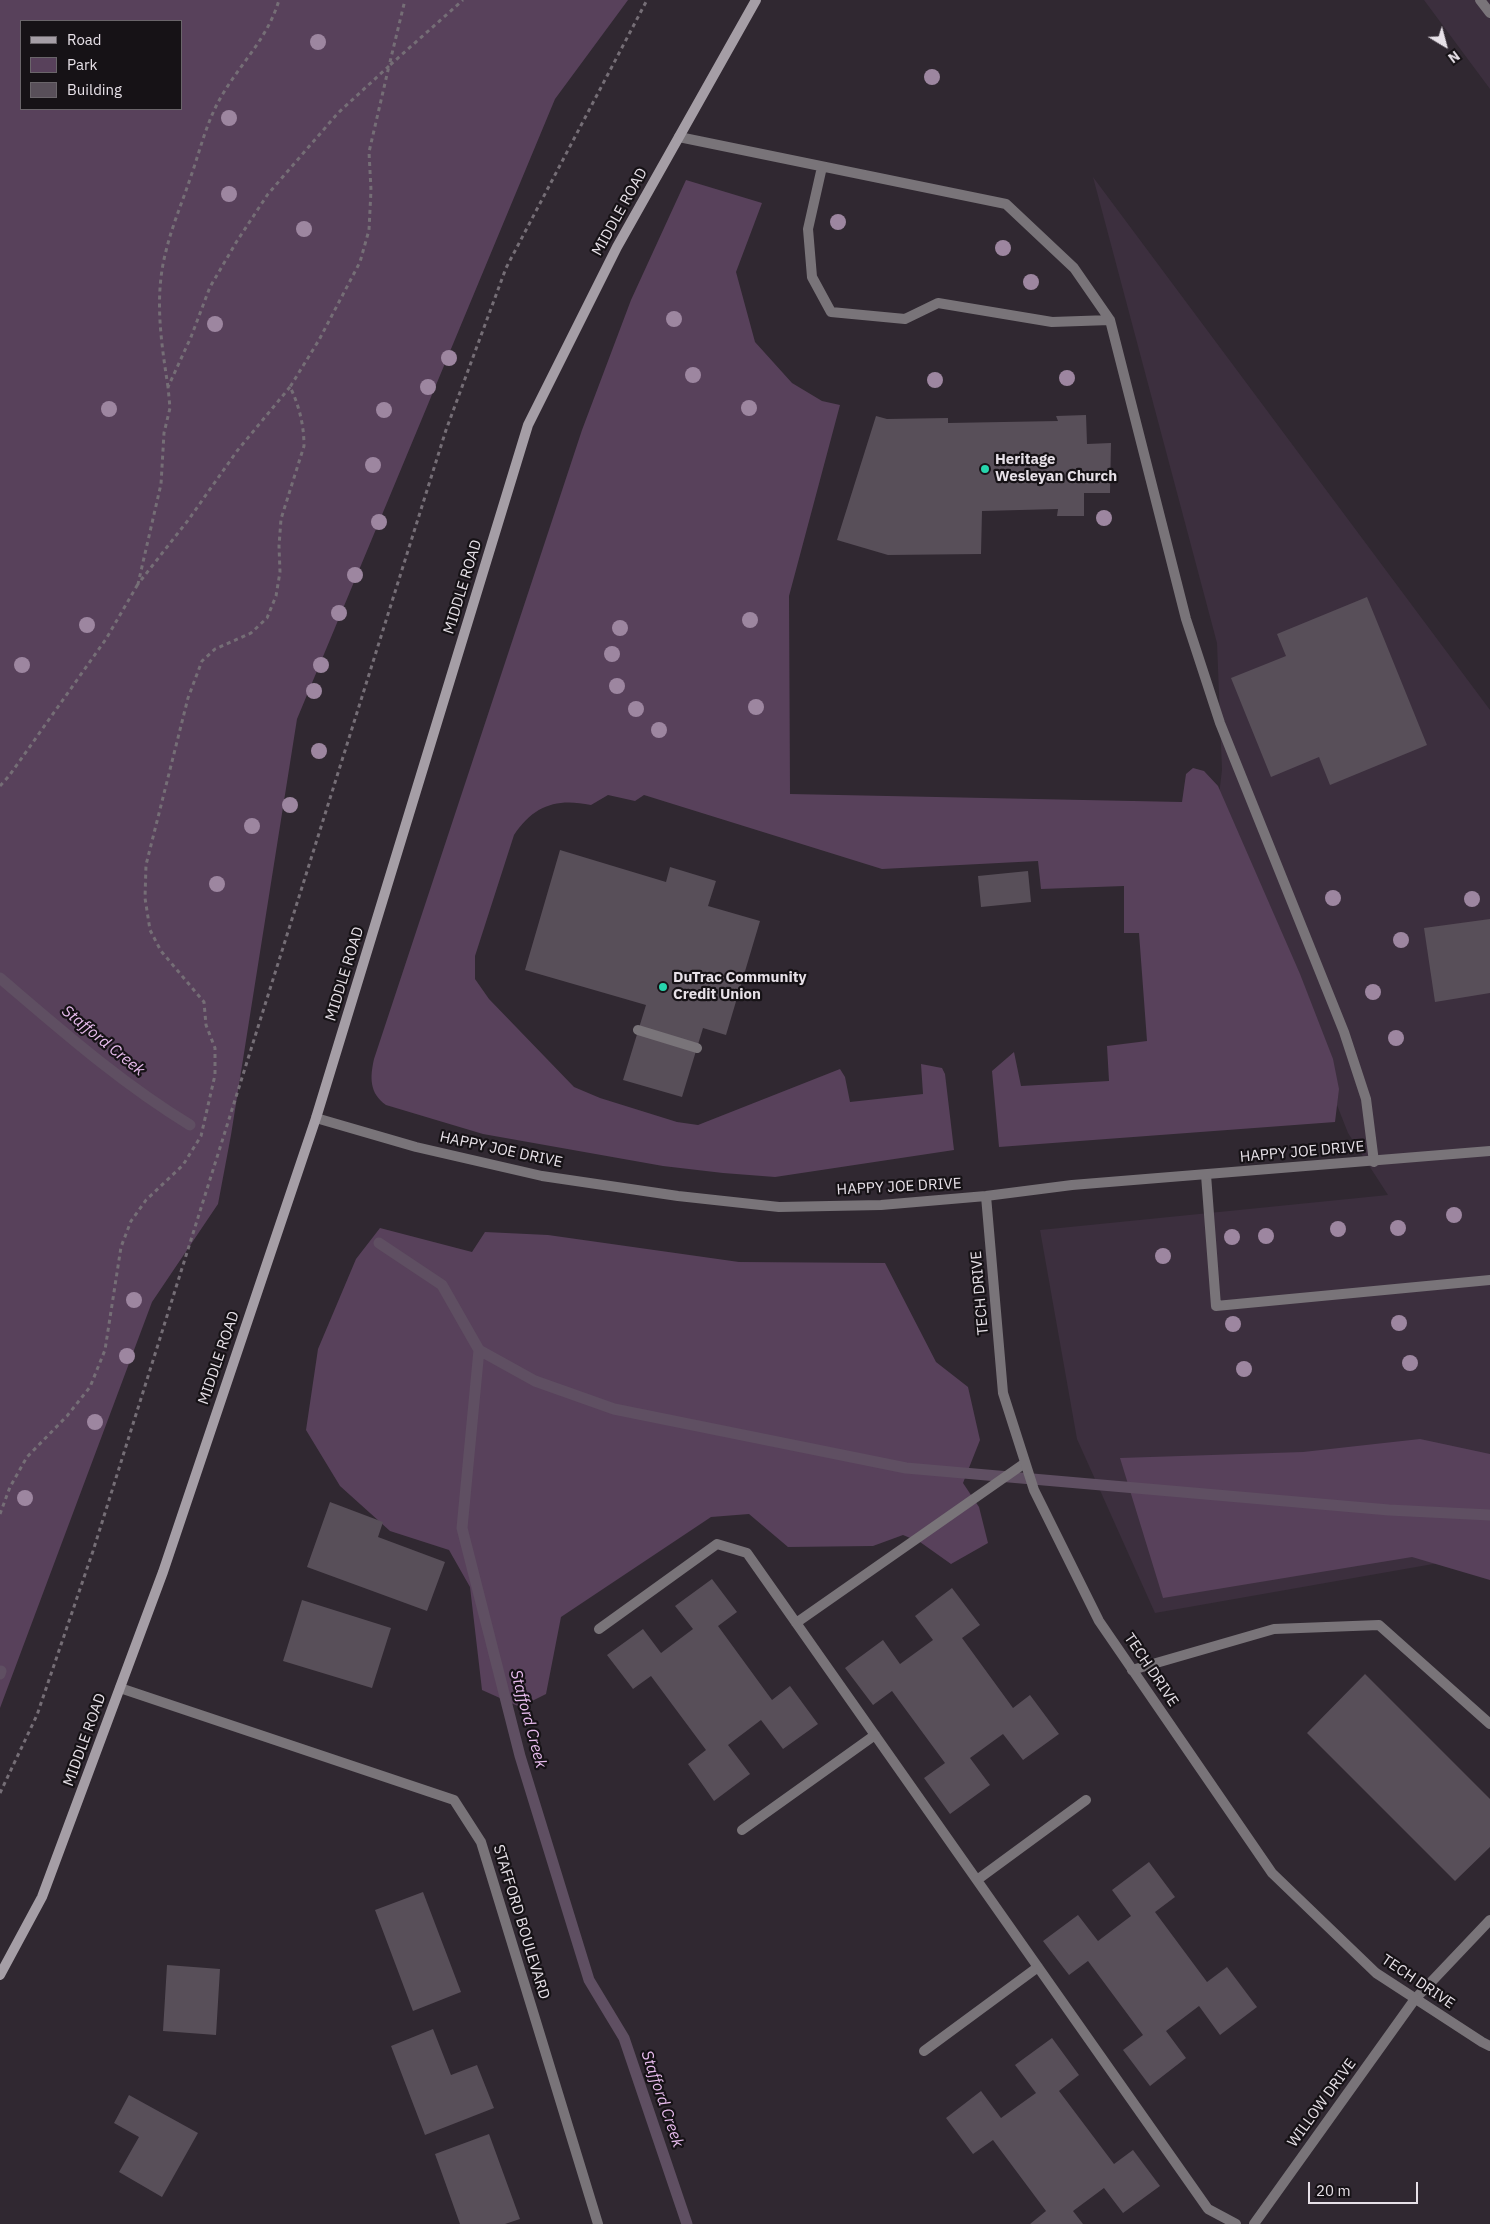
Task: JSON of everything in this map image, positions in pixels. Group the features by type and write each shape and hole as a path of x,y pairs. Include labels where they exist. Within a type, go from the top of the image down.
{"main road":[{"name":"MIDDLE ROAD","path":"0,1975 42,1897 163,1572 316,1118 528,425 617,247 756,0"}],"street":[{"path":"1480,0 1490,13"},
{"path":"679,137 1006,204 1074,268 1110,320 1186,619 1220,723 1344,1032 1366,1099 1374,1162"},
{"path":"822,167 808,229 812,278 831,312 905,319 938,303 1052,322 1110,320"},
{"path":"638,1030 697,1048"},
{"name":"HAPPY JOE DRIVE","path":"316,1118 416,1147 542,1176 678,1196 779,1206 881,1205 986,1196 1072,1185 1374,1162 1490,1151"},
{"path":"1206,1175 1216,1306 1490,1280"},
{"name":"TECH DRIVE","path":"986,1196 1003,1393 1034,1490 1099,1621 1272,1873 1376,1974 1490,2046"},
{"path":"796,1623 1025,1463"},
{"path":"598,1629 716,1544 747,1553 1208,2209 1236,2224"},
{"path":"1132,1670 1274,1629 1379,1624 1490,1724"},
{"name":"STAFFORD BOULEVARD","path":"120,1688 454,1800 481,1842 598,2224"},
{"path":"742,1830 875,1735"},
{"path":"977,1880 1086,1800"},
{"name":"WILLOW DRIVE","path":"1254,2224 1415,1999 1490,1920"},
{"path":"924,2051 1038,1967"}],"path":[{"path":"138,584 161,484 164,433 170,408 160,340 158,307 165,253 209,119 222,96 266,33 274,18 279,0"},
{"path":"0,786 101,646 138,584 189,519 237,451 290,387 319,340 360,262 369,230 371,190 369,152 405,0"},
{"path":"168,387 191,337 210,287 268,194 338,113 463,0"},
{"path":"0,1793 37,1715 93,1551 446,430 506,268 647,0"},
{"path":"0,1514 10,1487 28,1457 67,1416 90,1387 105,1350 121,1247 131,1221 146,1200 183,1165 201,1136 215,1075 215,1048 206,1025 204,1002 161,951 150,930 145,898 146,865 188,698 202,661 215,649 251,633 267,618 276,596 280,572 281,519 304,446 304,434 297,401 290,387"}],"shaded area":[{"path":"1424,0 1490,0 1490,89 1464,54"},
{"path":"1093,177 1490,710 1490,1554 1155,1613 1077,1439 1040,1230 1388,1195 1348,1133 1218,803 1222,770 1217,643"}],"green space":[{"path":"0,0 628,0 555,99 297,719 231,1135 218,1204 152,1302 0,1708"},
{"path":"686,180 762,203 736,272 755,342 792,383 822,401 840,405 789,596 790,794 1182,802 1186,774 1193,768 1204,771 1218,786 1300,974 1333,1059 1339,1089 1335,1122 999,1147 992,1071 1014,1052 1021,1086 1109,1081 1107,1046 1147,1041 1139,933 1124,933 1124,886 1041,889 1038,861 882,869 644,795 635,801 608,795 591,805 567,803 547,806 538,810 530,817 514,835 475,956 475,979 489,999 574,1087 600,1098 677,1122 698,1125 840,1069 845,1077 850,1102 923,1094 921,1064 942,1068 945,1074 954,1150 775,1177 723,1173 663,1166 483,1134 386,1105 376,1095 372,1084 374,1059 582,430 631,300"},
{"path":"380,1228 472,1252 485,1232 548,1235 739,1262 885,1263 936,1362 968,1387 980,1440 963,1483 979,1507 988,1543 951,1564 920,1542 903,1535 873,1546 788,1547 749,1514 711,1517 561,1617 546,1694 520,1707 482,1690 470,1587 449,1550 390,1531 340,1486 306,1430 318,1349 356,1259"},
{"path":"1420,1439 1490,1454 1490,1580 1412,1557 1163,1598 1120,1458 1303,1452"}],"building":[{"name":"Heritage Wesleyan Church","path":"1086,415 1087,444 1111,443 1110,493 1084,493 1084,516 1057,516 1058,509 982,511 981,554 888,555 837,540 876,416 887,419 948,418 948,423 1058,421 1056,416"},
{"path":"1367,597 1427,745 1330,785 1319,757 1271,777 1231,678 1286,656 1277,634"},
{"name":"DuTrac Community Credit Union","path":"560,850 666,882 670,867 716,881 708,906 760,921 726,1035 703,1028 682,1097 623,1080 646,1005 525,970"},
{"path":"1028,871 1031,902 981,907 978,876"},
{"path":"1490,919 1490,993 1435,1002 1424,928"},
{"path":"330,1502 383,1522 378,1537 445,1562 427,1611 307,1567"},
{"path":"712,1579 737,1612 718,1626 772,1700 790,1686 818,1724 783,1749 761,1720 728,1745 750,1774 714,1801 688,1764 706,1750 651,1676 633,1689 607,1655 643,1629 661,1653 693,1629 675,1606"},
{"path":"952,1588 980,1625 962,1638 1013,1708 1030,1695 1059,1734 1023,1760 1003,1734 970,1758 990,1785 950,1814 924,1778 945,1763 892,1691 873,1705 845,1668 883,1640 900,1664 933,1640 915,1616"},
{"path":"302,1600 391,1628 372,1688 283,1661"},
{"path":"1365,1674 1490,1799 1490,1847 1455,1881 1307,1733"},
{"path":"1149,1862 1175,1897 1155,1912 1207,1982 1227,1967 1257,2007 1220,2035 1199,2006 1166,2031 1186,2058 1150,2086 1123,2050 1143,2035 1088,1961 1069,1975 1043,1941 1078,1915 1098,1941 1131,1916 1112,1890"},
{"path":"423,1892 461,1992 413,2011 375,1910"},
{"path":"167,1965 220,1969 216,2035 163,2031"},
{"path":"433,2029 451,2075 477,2065 494,2108 425,2135 391,2046"},
{"path":"1052,2038 1079,2075 1059,2091 1114,2164 1133,2150 1160,2186 1123,2213 1104,2188 1073,2211 1083,2224 1030,2224 1046,2211 993,2140 973,2154 946,2118 981,2091 1001,2118 1036,2093 1015,2065"},
{"path":"129,2095 198,2133 162,2197 119,2172 139,2137 114,2123"},
{"path":"489,2134 520,2219 505,2224 460,2224 435,2154"}],"waterway":[{"name":"Stafford Creek","path":"0,978 116,1074 190,1125"},
{"name":"Stafford Creek","path":"379,1243 442,1285 479,1350 462,1528 520,1756 589,1980 624,2038 687,2224"},
{"path":"479,1350 535,1381 614,1409 906,1468 1389,1510 1490,1515"}],"place":[{"name":"Heritage Wesleyan Church","path":"985,469"},
{"name":"DuTrac Community Credit Union","path":"663,987"}]}
